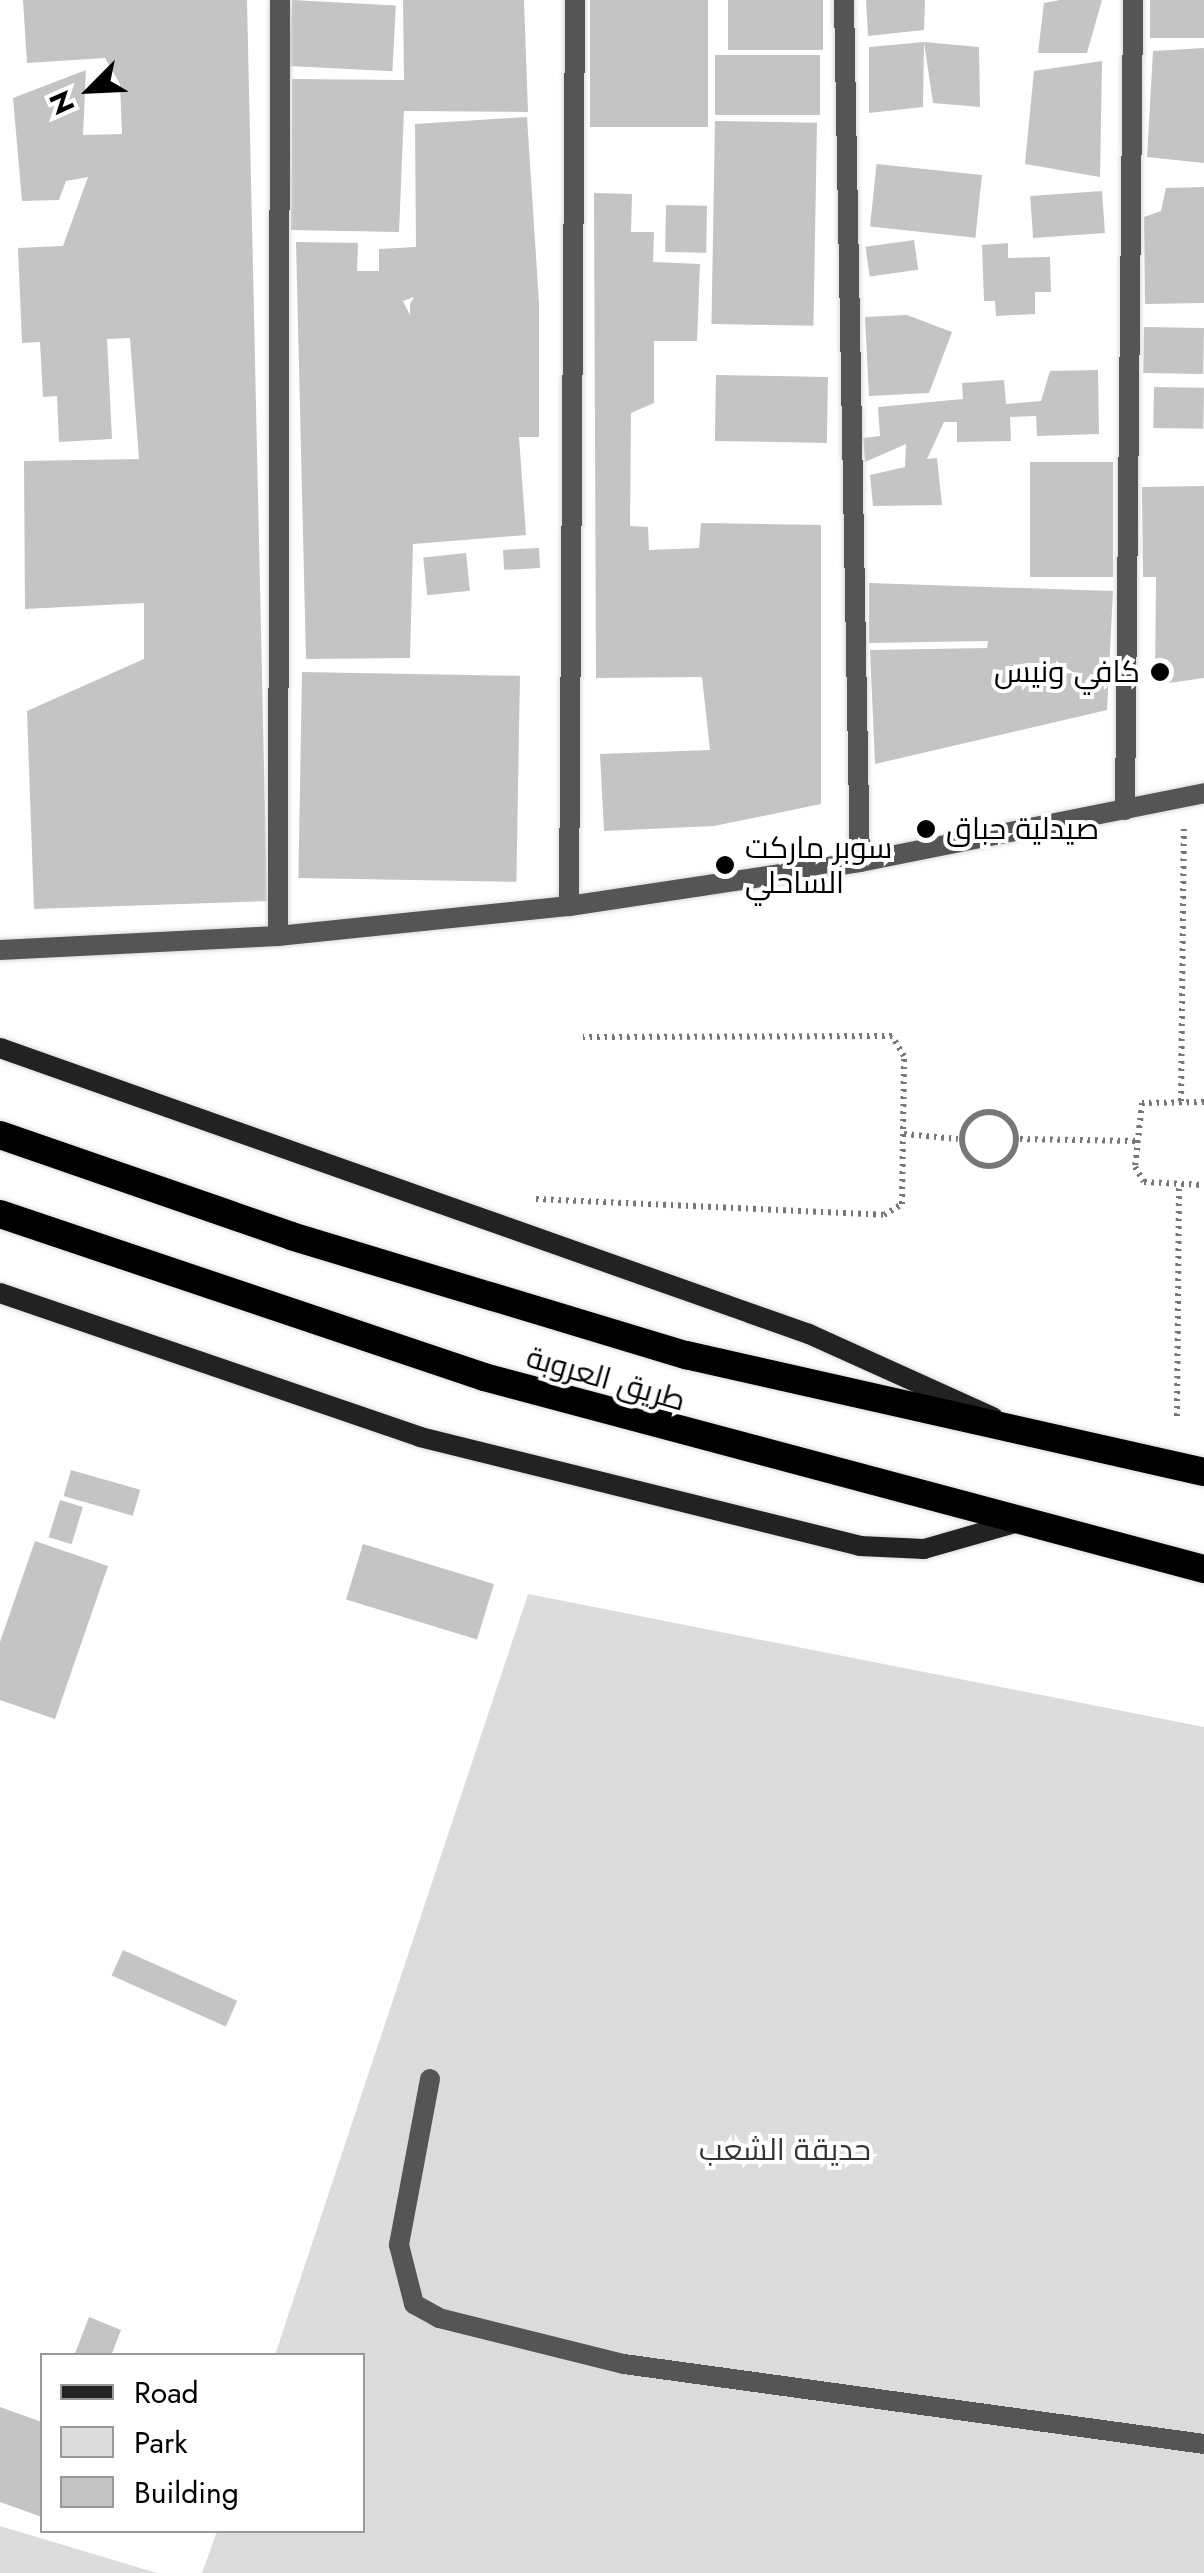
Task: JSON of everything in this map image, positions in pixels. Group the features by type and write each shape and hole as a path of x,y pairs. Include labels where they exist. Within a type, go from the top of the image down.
{"highway":[{"name":"طريق العروبة","path":"0,1134 487,1298 1035,1439 1204,1472"},
{"name":"طريق العروبة","path":"0,1214 484,1378 1014,1523 1204,1569"}],"main road":[{"path":"0,1048 808,1334 1035,1439"},
{"path":"0,1293 420,1437 860,1546 924,1549 1014,1523"}],"street":[{"path":"278,936 280,0"},
{"path":"569,906 576,0"},
{"path":"844,0 860,862"},
{"path":"1125,810 1133,0"},
{"path":"0,950 278,936 569,906 860,862 1194,796"},
{"path":"430,2079 399,2245 414,2304 439,2318 624,2364 1204,2444"}],"path":[{"path":"1181,1101 1194,796"},
{"path":"518,1196 606,1208 891,1215 902,1204 904,1056 892,1036 584,1037"},
{"path":"1204,1102 1142,1102 1137,1141 1139,1179 1204,1185"},
{"path":"904,1134 958,1138 991,1109 1020,1139"},
{"path":"958,1138 985,1170 1020,1139 1137,1141"},
{"path":"1177,1416 1180,1184"}],"green space":[{"name":"حديقة الشعب","path":"528,1594 1204,1727 1204,2573 202,2573 216,2533 365,2533 365,2353 276,2353"},
{"path":"0,2526 157,2573 0,2573"}],"building":[{"path":"23,0 247,0 267,901 34,909 27,711 144,659 144,603 25,609 24,461 139,459 130,338 107,339 112,439 59,442 57,396 43,397 40,342 22,343 18,248 63,246 88,177 66,181 59,200 22,201 13,98 86,70 83,135 122,134 120,84 105,58 27,63"},
{"path":"292,0 396,5 392,71 289,66"},
{"path":"403,0 524,0 528,112 404,111 399,232 291,230 292,79 404,80"},
{"path":"590,0 708,0 708,127 590,127"},
{"path":"728,0 823,0 823,50 728,50"},
{"path":"866,0 925,0 924,30 868,36"},
{"path":"1102,0 1087,53 1038,53 1044,3"},
{"path":"1150,0 1204,0 1204,38 1150,38"},
{"path":"924,42 979,47 980,107 933,103"},
{"path":"924,42 923,107 869,113 869,47"},
{"path":"1204,48 1204,163 1147,157 1153,51"},
{"path":"715,55 820,55 820,115 715,115"},
{"path":"1102,61 1100,177 1025,164 1034,71"},
{"path":"527,117 539,303 539,437 519,437 526,535 413,544 410,658 306,659 296,242 358,243 357,271 379,271 379,249 416,247 415,124","holes":["414,297 410,315 403,301"]},
{"path":"715,121 817,123 813,326 711,324"},
{"path":"877,164 982,175 975,238 870,227"},
{"path":"1204,187 1204,303 1145,304 1144,217 1161,211 1166,188"},
{"path":"1102,191 1105,233 1033,238 1030,196"},
{"path":"594,193 632,194 631,232 654,232 653,262 700,264 697,341 654,341 654,403 631,413 630,526 648,527 649,550 699,548 701,523 821,525 821,804 714,826 604,831 600,754 710,750 702,677 596,678"},
{"path":"666,205 707,206 706,253 665,252"},
{"path":"914,240 918,270 870,277 865,247"},
{"path":"1008,243 1008,258 1050,257 1051,292 1035,292 1035,314 996,316 995,301 984,301 982,245"},
{"path":"907,315 952,332 929,393 869,396 865,317"},
{"path":"1144,327 1204,328 1203,374 1143,373"},
{"path":"1098,370 1099,434 1037,436 1036,416 1010,417 1011,441 957,442 957,422 944,422 927,459 937,458 942,505 873,506 870,475 905,467 906,444 865,462 863,438 880,436 878,407 963,399 962,383 1004,380 1006,404 1041,401 1050,371"},
{"path":"716,375 828,377 827,443 715,441"},
{"path":"1154,387 1204,388 1203,429 1153,428"},
{"path":"1030,462 1113,462 1113,577 1030,577"},
{"path":"1204,486 1204,678 1155,685 1156,577 1143,577 1142,487"},
{"path":"539,548 540,568 504,570 503,550"},
{"path":"466,553 470,591 427,595 423,557"},
{"path":"869,583 1113,591 1107,710 875,764 870,650 987,648 988,641 869,643"},
{"path":"302,672 520,676 516,882 298,878"},
{"path":"71,1470 140,1490 133,1516 64,1496"},
{"path":"60,1500 83,1507 72,1544 49,1537"},
{"path":"35,1541 108,1566 55,1719 0,1700 0,1642"},
{"path":"363,1544 494,1584 477,1640 346,1599"},
{"path":"123,1950 237,2001 226,2026 112,1976"},
{"path":"89,2317 121,2330 112,2353 75,2353"},
{"path":"0,2407 40,2421 40,2516 0,2502"}],"place":[{"name":"كافي ونيس","path":"1160,672"},
{"name":"صيدلية حباق","path":"926,829"},
{"name":"سوبر ماركت الساحلي","path":"725,865"}]}
